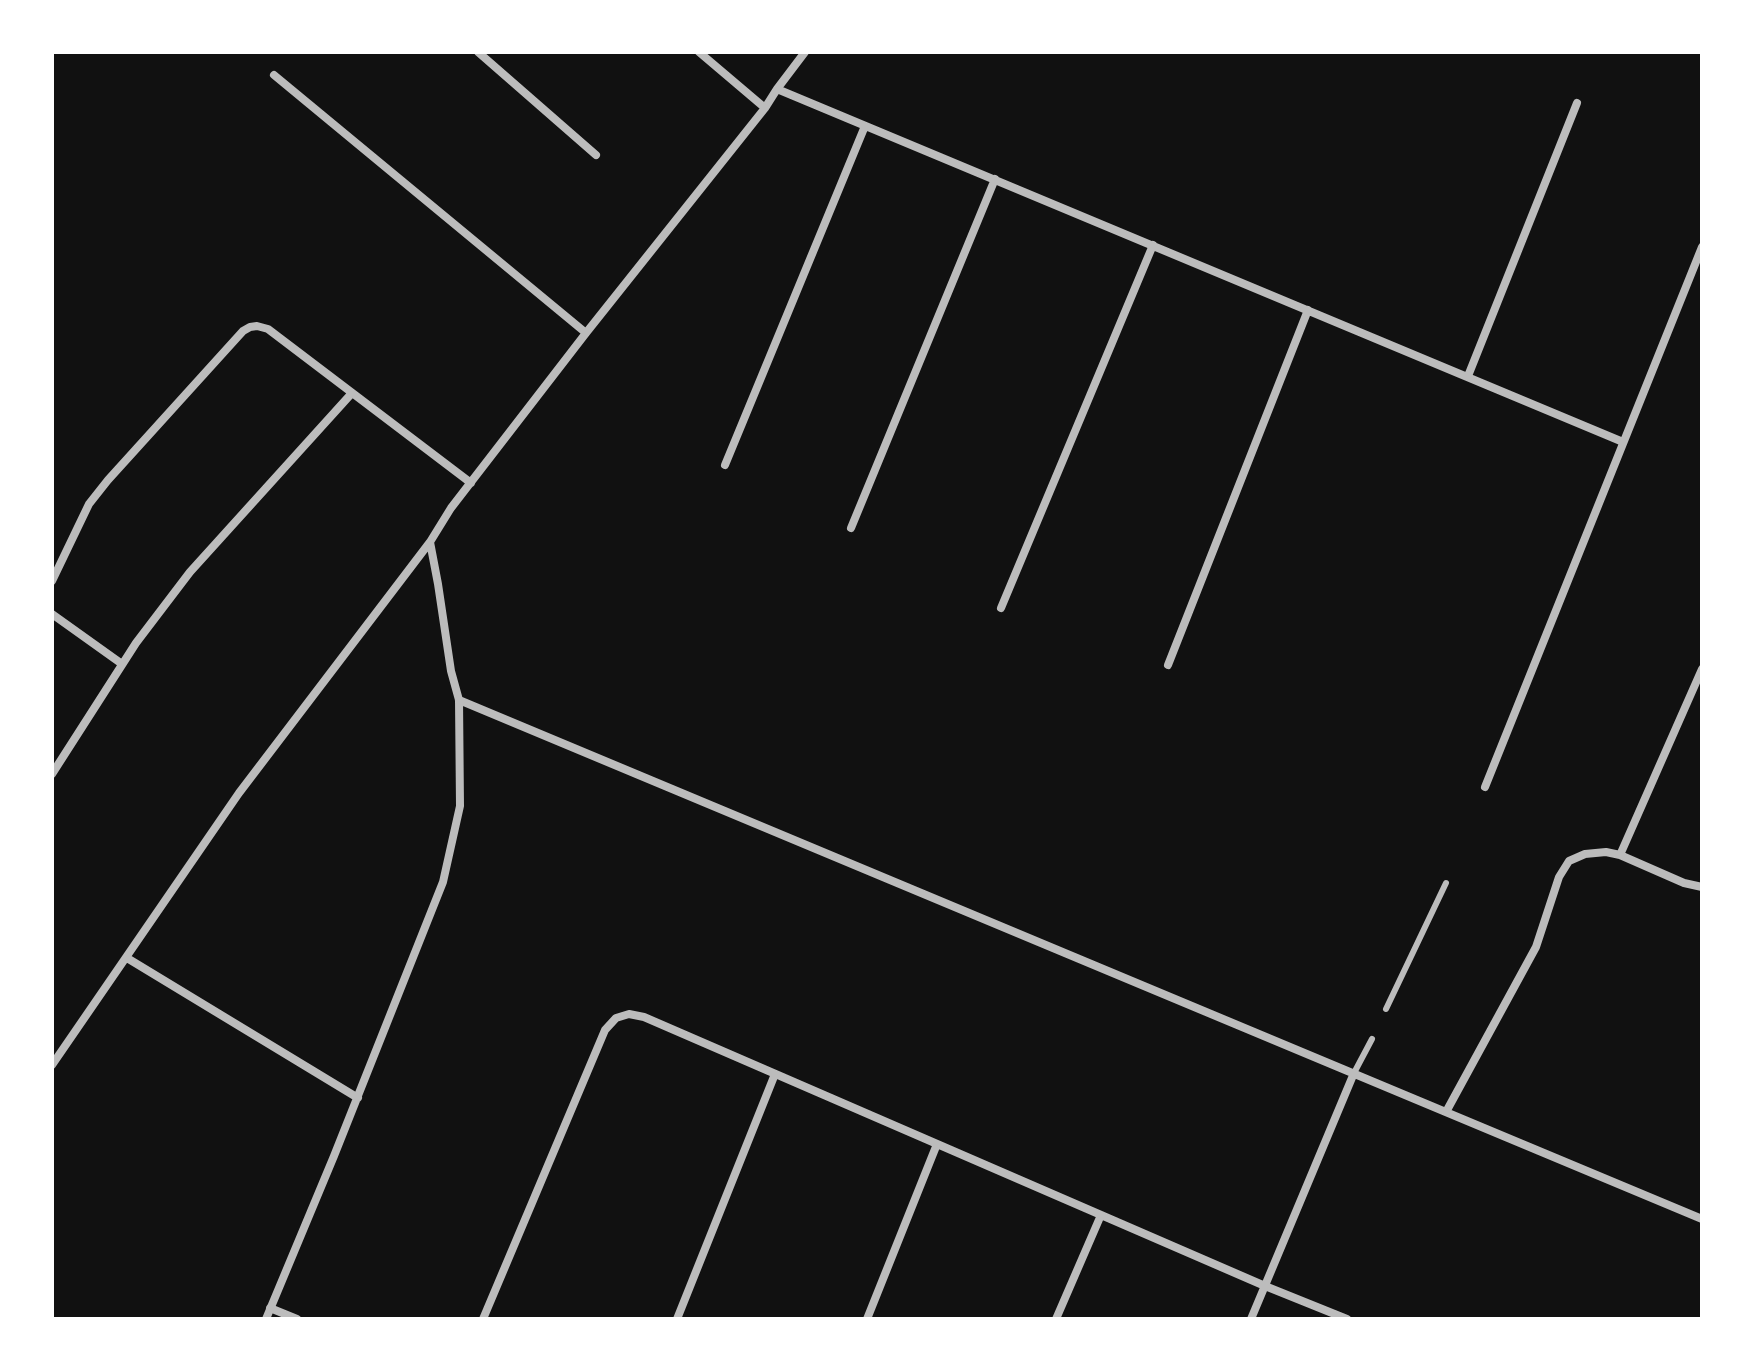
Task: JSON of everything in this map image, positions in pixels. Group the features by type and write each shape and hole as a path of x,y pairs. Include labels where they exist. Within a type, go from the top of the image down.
{"street":[{"path":"478,52 596,155"},
{"path":"699,52 765,108"},
{"path":"52,1065 239,793 430,542 451,508 765,108 805,52"},
{"path":"274,75 586,333"},
{"path":"777,89 1623,442"},
{"path":"1468,376 1577,103"},
{"path":"725,465 865,126"},
{"path":"851,528 995,179"},
{"path":"1001,608 1153,245"},
{"path":"1485,787 1702,247"},
{"path":"1168,665 1308,310"},
{"path":"52,581 89,504 243,331 250,327 268,329 471,483"},
{"path":"52,774 122,664 190,572 352,393"},
{"path":"266,1319 443,882 460,806 459,700 451,671 430,542"},
{"path":"52,614 122,664"},
{"path":"1620,855 1702,669"},
{"path":"459,700 1702,1219"},
{"path":"1446,1112 1536,947 1559,877 1569,861 1585,854 1606,852 1684,883 1702,887"},
{"path":"127,958 358,1098"},
{"path":"483,1319 605,1030 616,1018 629,1014 644,1017 1347,1319"},
{"path":"1251,1319 1354,1073"},
{"path":"677,1319 775,1074"},
{"path":"867,1319 937,1144"},
{"path":"1056,1319 1101,1215"},
{"path":"270,1308 297,1319"}],"lane":[{"path":"1386,1009 1446,883"},
{"path":"1354,1073 1372,1039"}]}
